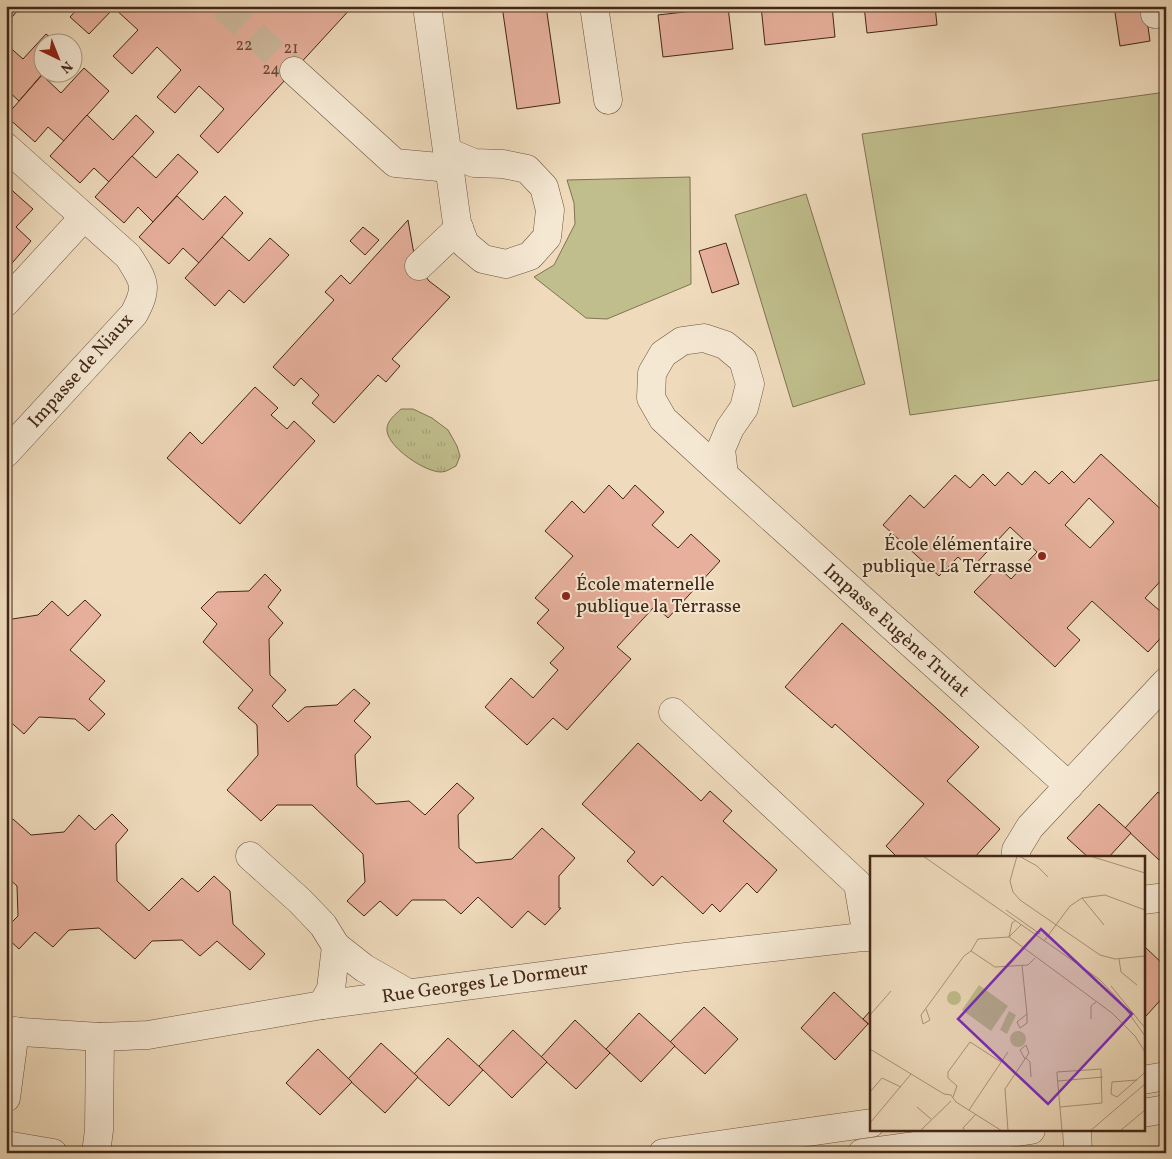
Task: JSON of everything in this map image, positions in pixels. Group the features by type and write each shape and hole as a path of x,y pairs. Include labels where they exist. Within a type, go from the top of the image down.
{"street":[{"path":"294,71 394,163 449,160 503,164 527,169 544,186 550,210 547,237 530,256 506,264 483,259 465,244 458,228 449,160 427,6"},
{"path":"594,6 608,100"},
{"name":"Impasse de Niaux","path":"6,147 128,256 142,278 143,297 134,314 6,453"},
{"path":"6,302 84,217"},
{"path":"420,266 458,228"},
{"name":"Impasse Eugène Trutat","path":"724,475 721,448 730,428 744,408 750,384 743,360 725,345 704,338 682,341 663,354 652,373 651,398 663,419 724,475 1069,786"},
{"path":"1016,856 1016,850 1030,826 1166,682"},
{"path":"673,712 858,884 869,936"},
{"path":"250,856 300,901 323,926 336,946 364,968 408,994"},
{"path":"1144,900 1166,897"},
{"name":"Rue Georges Le Dormeur","path":"6,1098 11,1031 100,1037 148,1035 322,1005 686,957 869,936"},
{"path":"322,1005 331,989 336,946"},
{"path":"96,1153 99,1130 100,1037"},
{"path":"1144,1080 1166,1076"},
{"path":"1144,1113 1166,1109"},
{"path":"662,1153 870,1123"},
{"path":"862,1153 1015,1132"},
{"path":"1077,1132 1078,1153"},
{"path":"6,1145 54,1153"}],"green space":[{"path":"1166,92 1166,379 910,415 862,134"},
{"path":"690,177 691,284 607,319 586,318 534,277 554,265 575,224 574,203 567,180"},
{"path":"806,194 865,384 793,407 735,215"},
{"path":"401,409 413,409 432,418 448,430 460,456 456,466 443,472 434,471 417,464 394,445 389,438 387,427 391,418"}],"building":[{"path":"6,6 16,6 19,9 6,24"},
{"path":"80,6 353,6 218,153 200,136 224,109 199,86 175,113 157,97 181,70 157,47 132,74 113,56 138,30 114,8 89,34 70,17"},
{"path":"502,6 546,6 560,103 517,109"},
{"path":"761,6 832,6 835,37 765,45"},
{"path":"864,6 935,6 937,25 867,33"},
{"path":"1114,6 1145,6 1150,41 1120,46"},
{"path":"728,7 733,49 663,57 658,15"},
{"path":"6,44 23,59 32,49 32,82 35,82 19,101 6,89"},
{"path":"84,68 109,91 64,141 48,127 35,142 6,116 36,82 49,82 61,93 71,82 82,82 82,70"},
{"path":"87,115 113,140 136,115 154,132 109,182 94,168 80,183 50,156"},
{"path":"178,154 198,172 153,222 138,207 124,223 95,197 132,156 156,178"},
{"path":"6,185 33,209 16,227 31,241 7,269"},
{"path":"177,196 203,220 225,196 243,213 199,263 183,248 169,264 139,237"},
{"path":"408,220 414,254 421,270 429,281 450,297 392,359 400,366 386,382 378,375 334,423 312,403 319,395 301,378 294,386 273,367 334,300 325,292 341,275 350,284"},
{"path":"363,227 379,240 365,255 350,241"},
{"path":"222,237 249,261 270,238 289,255 244,303 229,290 215,306 185,278"},
{"path":"726,243 739,284 712,293 699,251"},
{"path":"255,387 278,408 271,415 287,429 294,421 315,441 240,524 167,458 190,432 202,444"},
{"path":"1101,454 1166,514 1166,575 1145,598 1166,616 1166,632 1148,652 1092,601 1067,628 1080,640 1055,667 974,592 998,567 1011,579 1037,552 1010,527 971,569 958,557 939,576 883,525 910,495 924,508 955,475 970,488 983,474 995,486 1008,472 1022,485 1035,471 1049,484 1062,471 1074,483","holes":["1089,498 1114,522 1090,548 1065,525"]},
{"path":"609,485 623,499 635,485 664,512 652,525 678,548 691,534 720,561 668,618 655,606 617,647 631,659 567,730 553,718 527,745 485,707 511,678 533,698 558,670 550,663 564,648 537,623 549,610 535,598 573,556 545,531 572,501 584,513"},
{"path":"265,574 281,590 268,607 283,623 269,639 270,675 286,690 272,706 288,722 305,707 337,705 354,689 370,703 354,721 371,737 355,755 357,786 376,804 409,801 425,815 457,783 474,798 458,815 459,848 476,863 512,859 542,828 575,858 559,876 559,908 561,908 545,925 528,911 512,928 478,897 461,914 445,900 412,900 397,916 380,901 364,916 347,901 365,882 363,854 312,805 277,805 261,821 227,790 258,755 257,725 238,708 253,690 203,642 217,624 201,608 217,592 249,591"},
{"path":"85,600 101,615 70,650 105,681 89,699 105,714 89,731 75,719 39,717 24,734 6,718 6,620 38,615 52,601 68,616"},
{"path":"842,623 979,747 947,781 1000,829 976,856 896,856 886,846 924,804 835,724 832,728 785,687"},
{"path":"638,743 701,801 710,791 732,811 723,821 777,870 757,893 747,883 720,912 712,904 703,914 662,876 653,886 627,861 635,852 582,804"},
{"path":"1158,792 1166,799 1166,853 1159,860 1125,828"},
{"path":"1099,804 1131,833 1110,856 1087,856 1067,838"},
{"path":"112,814 128,830 116,844 117,881 149,911 182,878 198,892 214,876 230,891 233,924 265,954 250,970 217,941 200,956 182,940 152,941 135,959 99,928 69,930 53,947 35,932 19,949 6,937 6,928 18,916 17,886 6,876 6,826 13,819 31,835 64,832 79,815 95,830"},
{"path":"1144,948 1166,967 1166,994 1146,1016 1144,1014"},
{"path":"834,992 868,1024 835,1060 801,1028"},
{"path":"704,1007 738,1039 705,1074 670,1042"},
{"path":"870,1011 870,1025 863,1019"},
{"path":"639,1013 675,1046 641,1082 606,1049"},
{"path":"575,1020 610,1053 576,1089 541,1057"},
{"path":"513,1030 547,1062 512,1098 479,1066"},
{"path":"448,1038 483,1070 449,1106 414,1074"},
{"path":"381,1043 418,1077 385,1113 348,1079"},
{"path":"318,1049 352,1082 320,1115 286,1083"}],"tunnel":[{"path":"223,6 294,71"}],"place":[{"name":"École élémentaire publique La Terrasse","path":"1042,556"},
{"name":"École maternelle publique la Terrasse","path":"566,596"}]}
